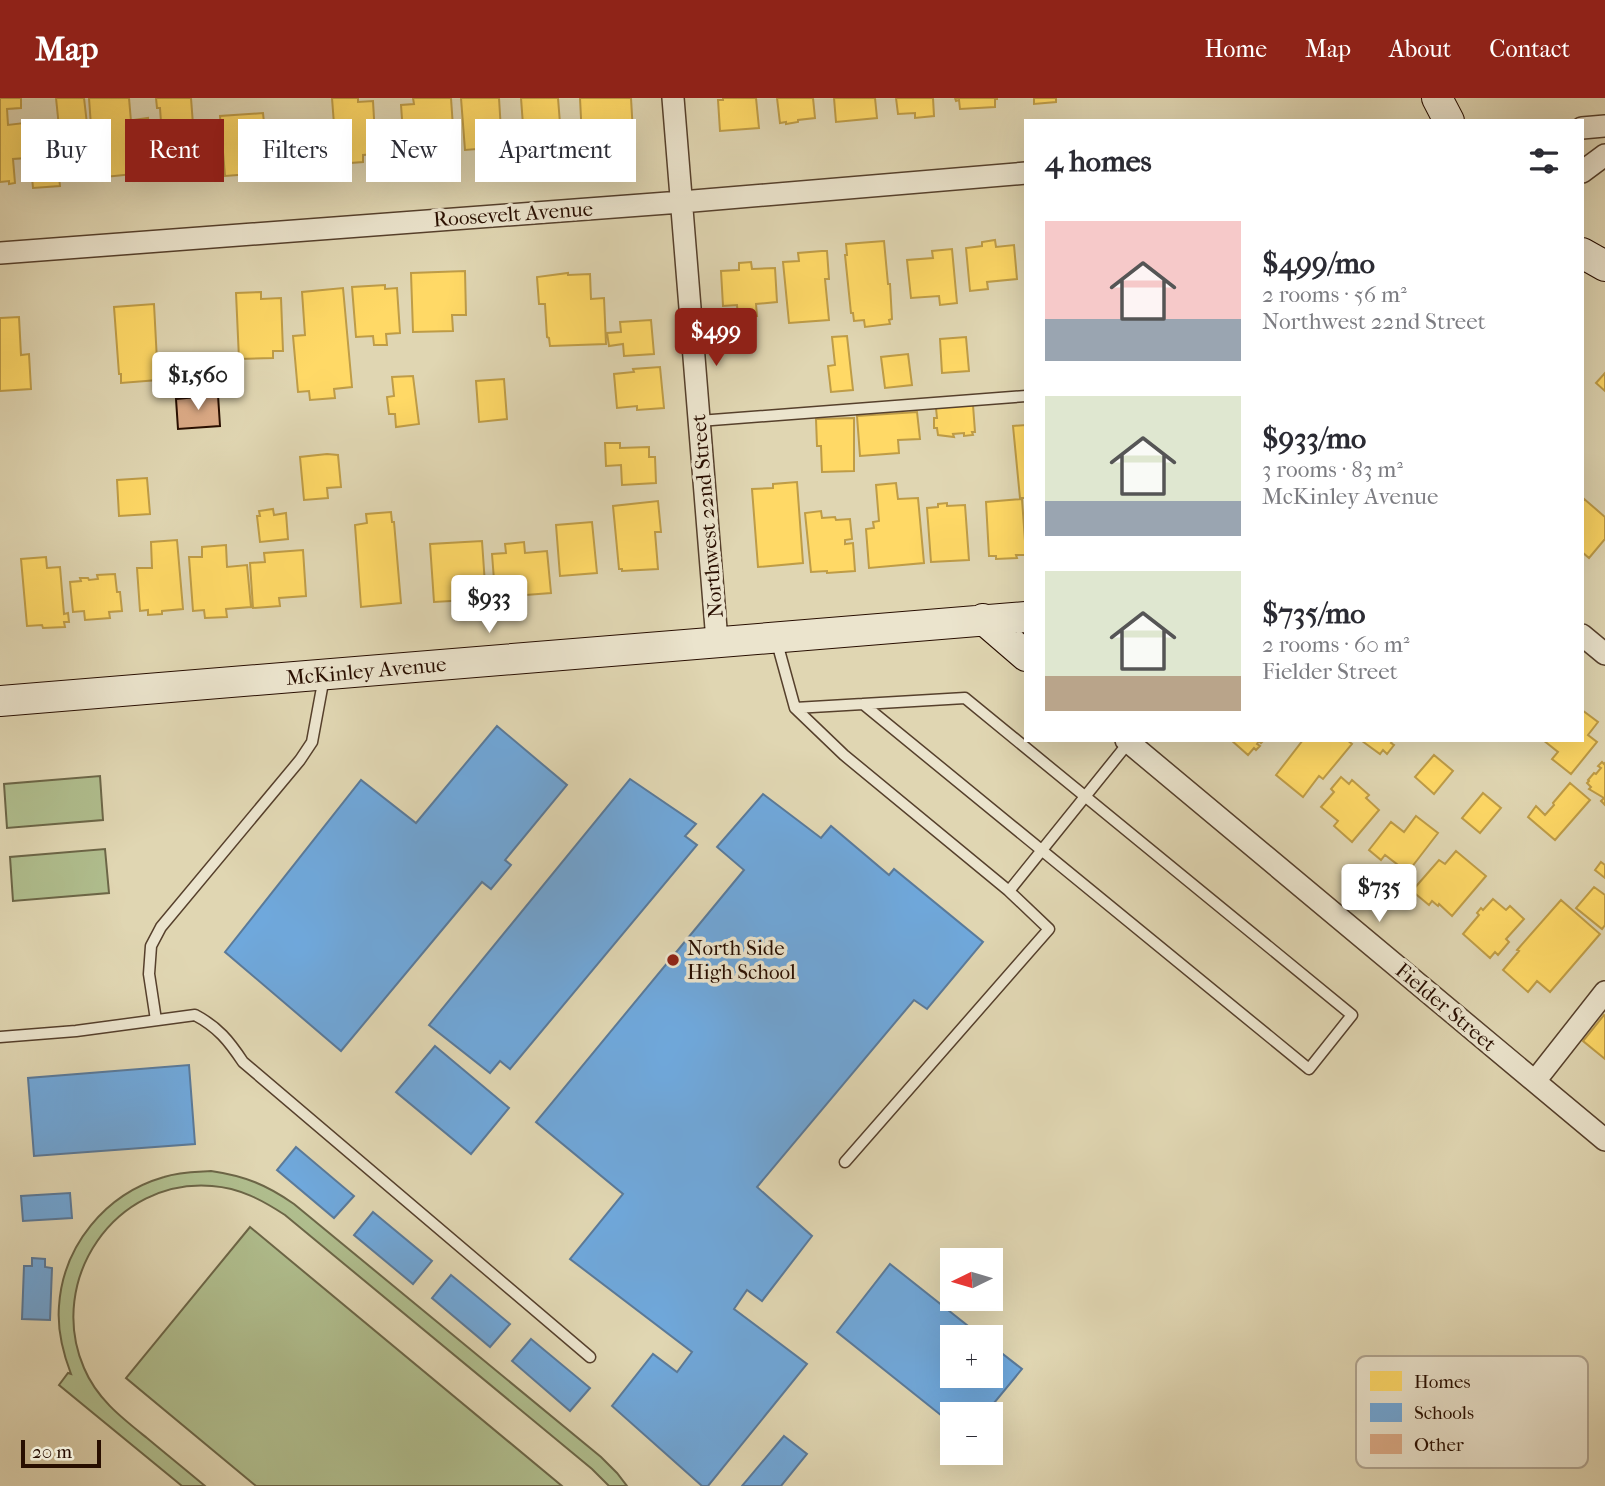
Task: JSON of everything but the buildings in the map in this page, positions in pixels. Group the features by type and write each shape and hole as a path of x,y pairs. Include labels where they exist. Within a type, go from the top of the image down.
{"street":[{"name":"Northwest 22nd Street","path":"673,98 717,641"},
{"path":"1437,98 1448,119"},
{"path":"1584,128 1605,127"},
{"path":"1584,171 1605,155"},
{"name":"Roosevelt Avenue","path":"0,253 1024,173"},
{"path":"1584,254 1605,266"},
{"name":"McKinley Avenue","path":"0,701 1024,617"},
{"path":"983,620 1024,654"},
{"path":"1584,637 1605,654"},
{"name":"Fielder Street","path":"1129,742 1605,1140"},
{"path":"1535,1081 1605,992"}],"lane":[{"path":"699,421 1024,396"},
{"path":"776,636 795,708 844,755 1009,891 1049,929 845,1162"},
{"path":"156,1020 149,974 150,946 160,927 300,760 312,742 325,674"},
{"path":"795,708 863,704 965,698 1352,1015 1309,1069 863,704"},
{"path":"1009,891 1127,742"},
{"path":"0,1037 76,1031 195,1015 210,1023 230,1042 243,1062 590,1357"}],"green space":[{"path":"100,776 103,820 7,828 4,784"},
{"path":"105,849 109,893 13,901 10,857"},
{"path":"211,1171 255,1182 294,1204 601,1457 627,1486 609,1486 592,1469 285,1215 250,1196 232,1189 212,1186 177,1188 146,1199 119,1217 97,1241 82,1270 74,1301 75,1335 89,1379 120,1415 205,1486 182,1486 59,1385 68,1373 71,1374 61,1341 59,1306 62,1284 78,1243 106,1209 123,1196 164,1177"},
{"path":"250,1227 562,1486 256,1486 126,1378"}],"place":[{"name":"North Side High School","path":"673,960"}]}
